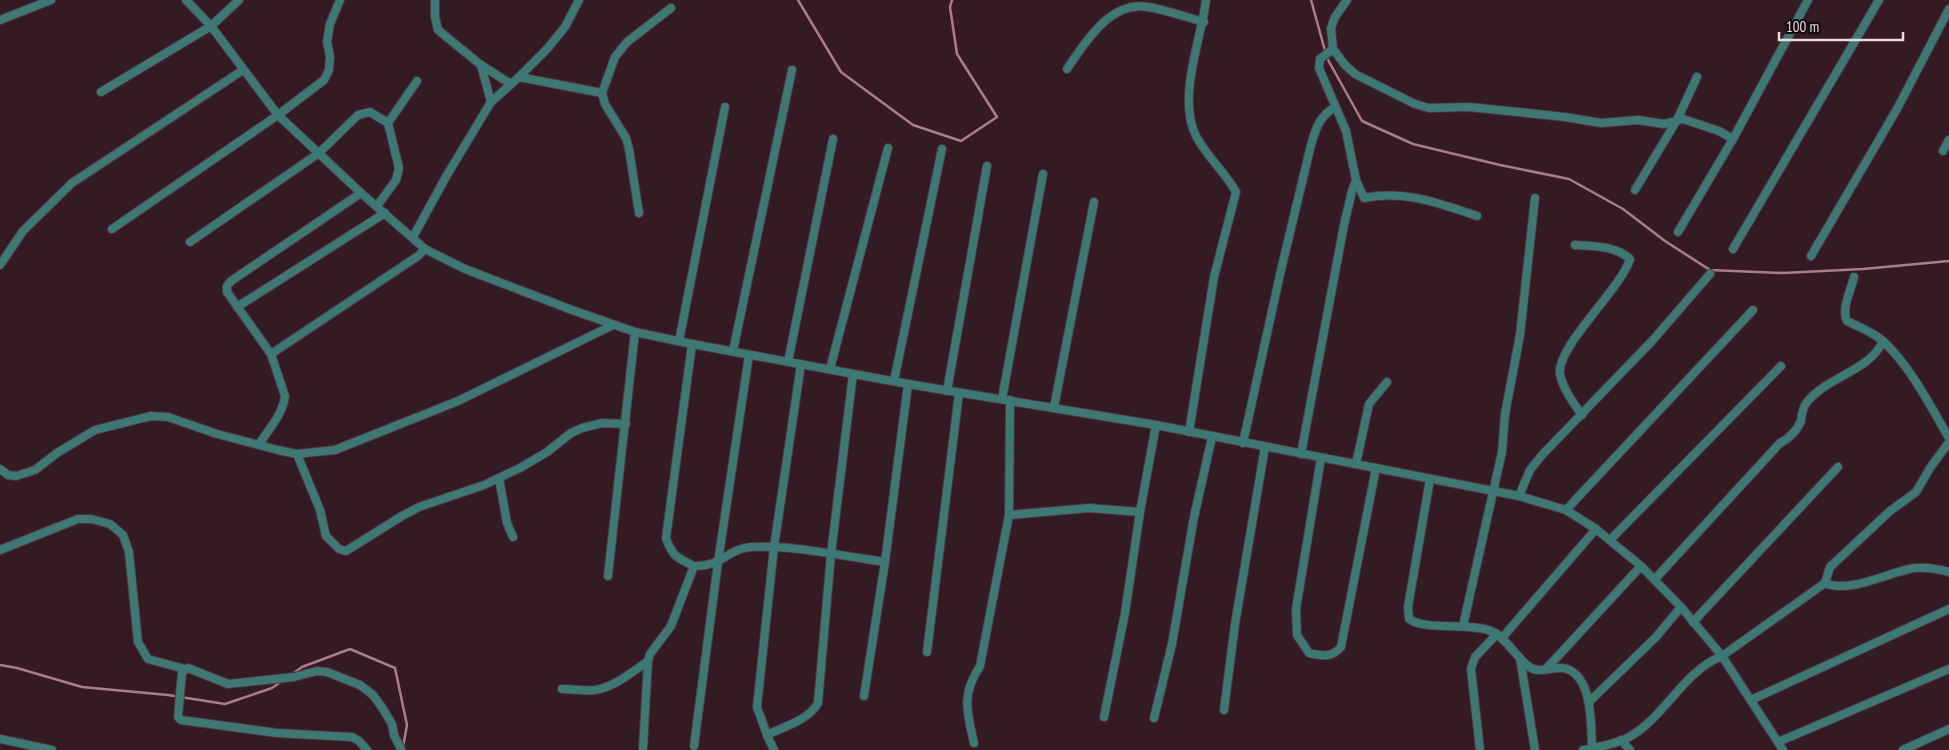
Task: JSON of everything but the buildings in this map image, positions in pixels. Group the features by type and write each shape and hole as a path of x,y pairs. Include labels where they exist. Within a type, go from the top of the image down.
{"street":[{"path":"0,20 34,3 50,0"},
{"path":"186,0 211,26 278,115 361,193 425,249 465,269 613,325 635,332 692,344 830,370 1156,425 1519,496 1566,510 1610,540 1655,579 1682,607 1692,622 1722,656 1783,750"},
{"path":"101,92 211,26 239,0"},
{"path":"112,229 278,115 324,80 329,70 330,56 327,42 330,24 340,0"},
{"path":"435,0 435,17 438,30 481,65 511,84"},
{"path":"413,237 447,175 491,102 519,77 565,27 579,0"},
{"path":"1189,432 1214,277 1236,192 1231,183 1206,153 1195,134 1190,114 1189,97 1193,69 1204,22 1206,0"},
{"path":"1346,0 1335,17 1331,28 1334,49 1345,65 1355,74 1415,104 1429,108 1469,107 1565,116 1601,123 1638,120 1664,124 1677,120 1689,120 1719,131 1733,139"},
{"path":"1678,232 1733,139 1808,0"},
{"path":"1733,249 1879,0"},
{"path":"1067,69 1098,27 1115,14 1128,8 1147,7 1204,22"},
{"path":"639,213 626,138 605,104 602,93 616,57 627,42 672,8"},
{"path":"1811,256 1897,109 1949,9"},
{"path":"1334,49 1320,59 1319,64 1346,130 1356,180 1364,198 1389,194 1422,198 1477,216"},
{"path":"481,65 491,102"},
{"path":"0,265 23,231 72,183 243,70"},
{"path":"733,351 792,70"},
{"path":"519,77 602,93"},
{"path":"1635,190 1677,120 1697,77"},
{"path":"388,123 417,81"},
{"path":"679,341 725,107"},
{"path":"1243,443 1281,270 1316,126 1322,117 1335,107"},
{"path":"190,242 319,153 358,115 370,112 388,123 399,168 398,175 377,206"},
{"path":"788,362 833,139"},
{"path":"1943,151 1949,140"},
{"path":"830,370 888,148"},
{"path":"894,381 942,149"},
{"path":"947,391 987,166"},
{"path":"974,743 968,714 970,684 980,666 1009,515 1006,399 1043,174"},
{"path":"1301,454 1344,225 1356,180"},
{"path":"259,444 278,417 285,396 271,354 227,292 227,286 231,281 361,193"},
{"path":"1464,626 1502,452 1505,414 1520,335 1535,198"},
{"path":"1054,407 1094,202"},
{"path":"237,307 385,213"},
{"path":"1575,244 1598,246 1614,250 1630,259 1600,305 1573,341 1560,368 1560,375 1564,384 1582,415"},
{"path":"271,354 418,256 425,249"},
{"path":"1519,496 1530,470 1542,455 1652,341 1710,274"},
{"path":"1854,277 1845,316 1847,321 1883,341 1897,356 1949,438"},
{"path":"1566,510 1753,310"},
{"path":"0,470 8,475 16,476 35,470 57,452 95,430 151,416 168,418 218,434 297,454 335,450 458,401 613,325"},
{"path":"608,576 635,332"},
{"path":"1655,579 1780,443 1788,438 1799,425 1806,403 1829,382 1865,364 1880,349 1883,341"},
{"path":"692,344 666,538 670,550 677,558 694,566 706,566 718,562 737,550 774,547 885,562"},
{"path":"694,746 718,562 750,355"},
{"path":"774,750 757,707 774,547 801,364"},
{"path":"1610,540 1780,366"},
{"path":"767,735 807,716 818,704 831,554 853,374"},
{"path":"1356,464 1369,404 1387,382"},
{"path":"864,696 885,562 908,384"},
{"path":"927,652 959,392"},
{"path":"297,454 320,510 326,536 339,549 346,551 419,507 499,478 547,452 571,433 582,428 602,423 626,424"},
{"path":"1104,717 1125,613 1140,512 1156,425"},
{"path":"1154,718 1172,644 1194,517 1212,437"},
{"path":"1583,750 1630,736 1644,726 1704,665 1722,656 1825,583 1830,567 1890,511 1916,492 1930,468 1949,442"},
{"path":"1224,710 1235,624 1265,447"},
{"path":"1321,458 1296,609 1297,635 1308,653 1316,655 1330,655 1337,652 1341,647 1376,468"},
{"path":"1692,622 1838,467"},
{"path":"499,478 507,523 513,537"},
{"path":"1430,479 1408,614 1409,619 1420,624 1486,629 1499,636 1526,665 1533,669 1540,671 1547,668 1566,668 1574,672 1584,687 1589,702 1592,748"},
{"path":"1009,515 1089,508 1140,512"},
{"path":"0,550 78,519 91,518 110,524 123,535 129,552 138,642 148,659 184,671 188,668 228,684 294,677 316,671 327,672 360,684 373,695 384,709 392,724 394,735 401,749"},
{"path":"1480,750 1471,669 1474,657 1499,636 1596,529"},
{"path":"643,748 648,661 650,654 671,626 694,566"},
{"path":"1547,668 1641,566"},
{"path":"1825,583 1832,586 1845,586 1912,568 1926,567 1949,572"},
{"path":"1589,702 1656,637 1682,607"},
{"path":"1751,700 1949,609"},
{"path":"1519,656 1535,750"},
{"path":"562,689 594,690 604,687 622,679 648,661"},
{"path":"1778,742 1949,669"},
{"path":"184,671 178,717 184,722 277,733 352,736 367,750"},
{"path":"1903,750 1949,729"},
{"path":"0,739 52,750"},
{"path":"1621,740 1630,750"}],"waterway":[{"path":"798,0 841,72 913,125 961,141 997,117 957,54 950,7 952,0"},
{"path":"1311,0 1327,58 1362,121 1413,144 1569,179 1623,209 1665,241 1710,270 1783,273 1863,269 1949,261"},
{"path":"291,675 302,667 350,649 395,668 407,725 403,747"},
{"path":"0,665 17,668 82,687 168,695 225,704 272,688 282,681"}]}
